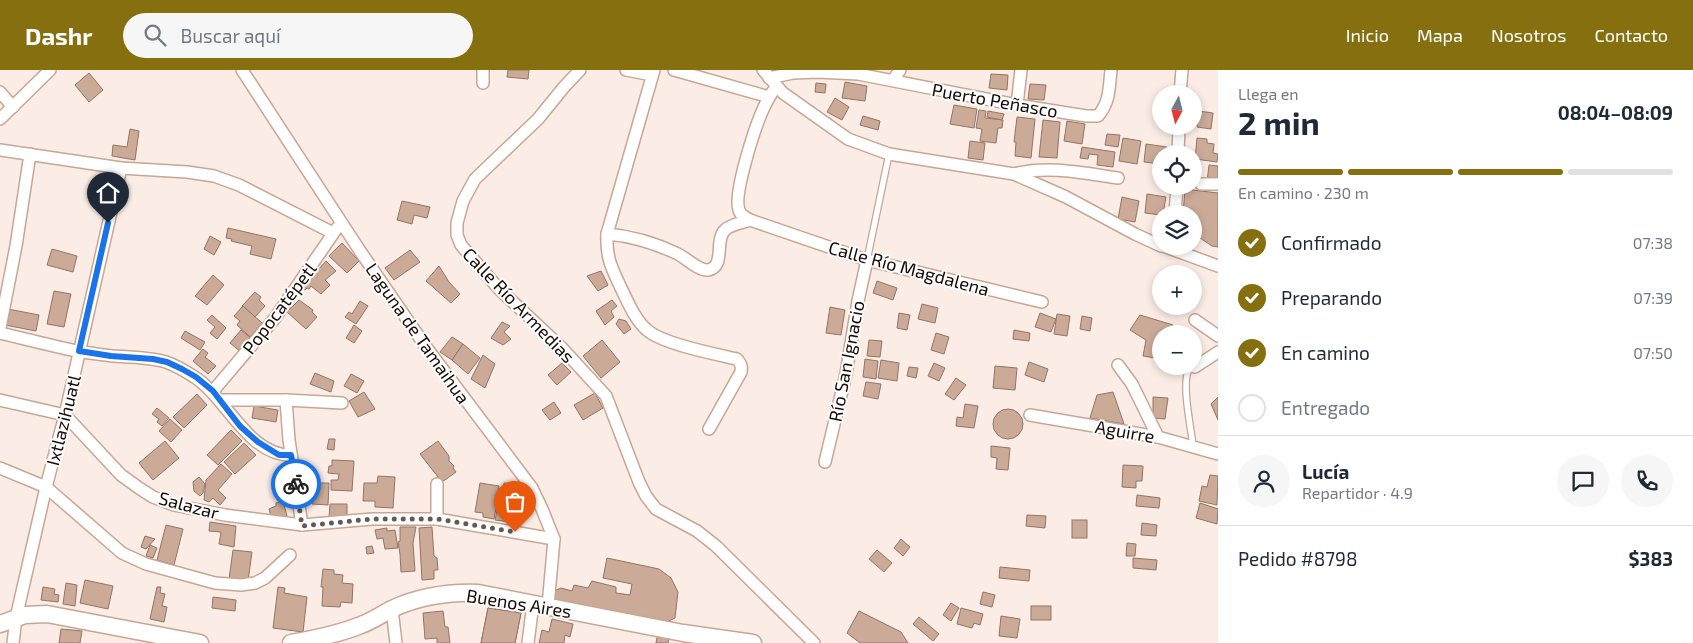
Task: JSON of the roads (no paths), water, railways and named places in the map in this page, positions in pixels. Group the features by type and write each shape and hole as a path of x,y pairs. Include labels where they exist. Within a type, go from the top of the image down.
{"street":[{"path":"0,118 50,70"},
{"name":"Laguna de Tamaihua","path":"242,70 426,347 532,488 554,539 540,605 528,643"},
{"path":"483,70 483,83"},
{"name":"Calle Río Armedias","path":"580,70 538,120 475,179 463,200 457,223 457,235 461,245 499,288 561,347 606,396 639,482 646,496 656,509 697,531 716,546 814,643"},
{"path":"626,70 653,73 607,234 606,250 611,267 631,309 647,330 665,340 740,362 742,366 741,372 709,429"},
{"path":"674,70 769,83 848,139 889,154 1014,174 1066,197 1135,234 1152,241"},
{"path":"892,80 900,70"},
{"path":"1017,105 1021,70"},
{"name":"Puerto Peñasco","path":"769,83 818,72 858,74 1017,105 1086,116 1098,116 1105,108 1111,70"},
{"path":"1181,85 1182,70"},
{"path":"750,220 740,214 738,196 769,83"},
{"path":"0,92 13,107"},
{"path":"0,150 121,168 187,172 214,176 238,185 333,233"},
{"path":"0,328 16,246 30,154"},
{"name":"Ixtlazihuatl","path":"13,643 16,618 121,168"},
{"path":"1014,174 1030,170 1050,170 1118,178"},
{"path":"1202,184 1218,184"},
{"path":"607,234 664,248 680,255 703,270 708,270 718,264 721,236 724,231 731,226 750,220"},
{"name":"Calle Río Magdalena","path":"750,220 867,260 1042,302"},
{"name":"Popocatépetl","path":"216,396 275,318 342,221"},
{"path":"1188,255 1218,266"},
{"name":"Río San Ignacio","path":"825,462 846,374 858,300 867,260"},
{"path":"1195,320 1218,336"},
{"path":"0,333 79,351 167,362 196,377 216,396 240,426 258,442 279,455 291,455"},
{"path":"1202,362 1218,352"},
{"path":"1118,365 1132,384 1158,437"},
{"path":"216,396 342,403"},
{"path":"0,400 64,415"},
{"path":"286,400 291,455 302,526"},
{"name":"Salazar","path":"64,415 122,475 153,497 174,505 224,515 302,526 372,519 437,519 554,539"},
{"name":"Aguirre","path":"1030,415 1158,437 1218,454"},
{"path":"0,468 46,487 122,553 146,564 215,583 241,586 266,578 290,556"},
{"path":"437,484 437,519"},
{"name":"Buenos Aires","path":"290,643 344,632 392,609 424,597 456,592 478,593 683,633 753,643"},
{"path":"392,609 396,643"},
{"path":"0,624 25,615 47,614 200,643"}],"lane":[{"path":"867,260 889,154"},
{"path":"1186,375 1193,446"}]}
